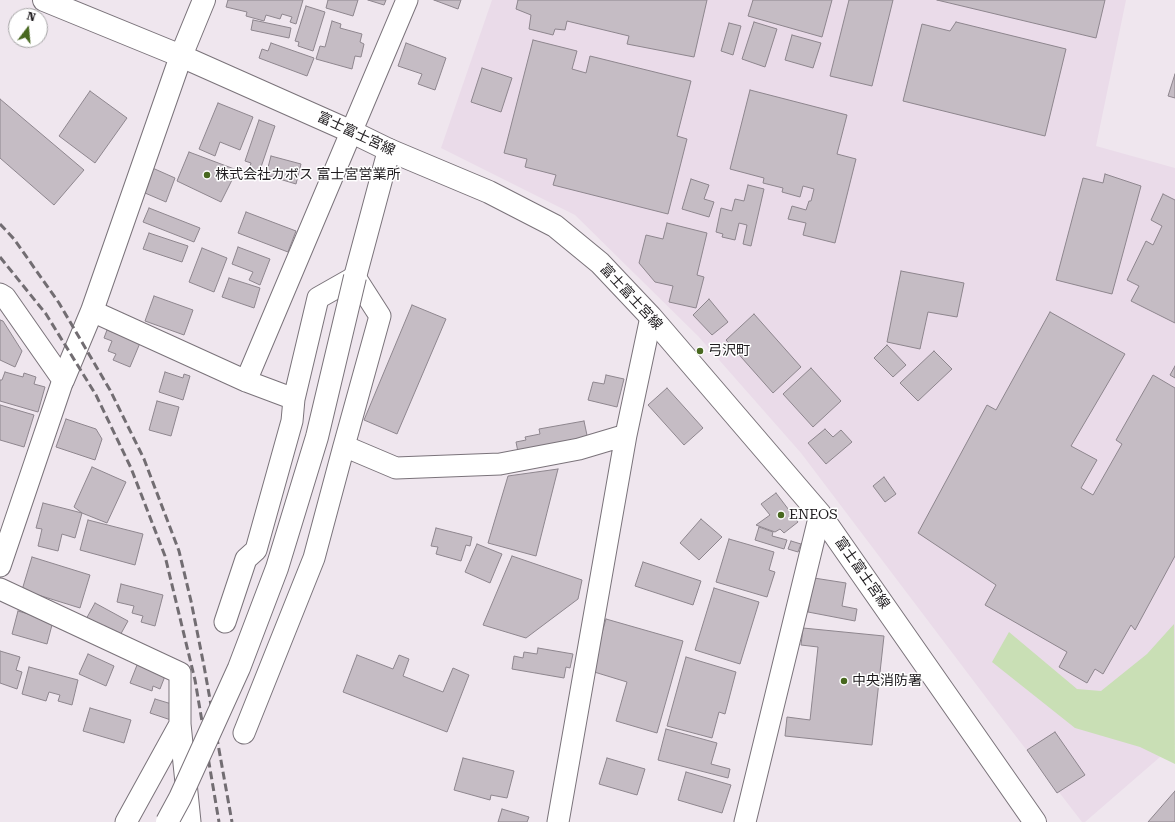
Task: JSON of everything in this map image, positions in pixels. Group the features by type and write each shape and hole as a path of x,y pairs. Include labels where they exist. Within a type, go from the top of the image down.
{"main road":[{"name":"富士富士宮線","path":"44,0 181,56 389,150 489,192 555,226 600,263 651,317 820,514 1035,822"},
{"path":"63,380 92,311 181,56 204,0"},
{"path":"167,822 180,798 239,668 277,568 317,437 354,277 389,150"}],"street":[{"path":"246,381 407,0"},
{"path":"225,622 246,559 256,550 292,421 294,399 318,298 354,277 380,316 314,558 244,733"},
{"path":"0,294 5,297 63,380 0,566"},
{"path":"92,311 246,381 294,399"},
{"path":"558,822 626,435 651,317"},
{"path":"344,446 396,468 500,464 579,449 626,435"},
{"path":"745,822 820,514"},
{"path":"0,589 180,672 180,724 190,822"},
{"path":"126,822 180,724"}],"shaded area":[{"path":"492,0 1126,0 1096,146 1175,168 1175,744 1085,822 1082,822 991,704 801,453 698,336 575,215 441,148"}],"green space":[{"path":"1174,624 1175,764 1140,747 1075,728 992,662 1009,632 1077,689 1101,691 1147,654"}],"building":[{"path":"228,0 303,0 296,24 290,22 292,17 282,14 280,19 266,15 264,21 246,16 247,12 226,7"},
{"path":"328,0 358,0 353,16 326,8"},
{"path":"368,0 386,0 384,5"},
{"path":"434,0 461,0 458,9"},
{"path":"518,0 707,0 694,57 627,44 629,36 567,21 565,30 555,29 553,35 529,29 531,15 516,9"},
{"path":"753,0 832,0 822,37 748,16"},
{"path":"849,0 893,0 872,86 830,76"},
{"path":"937,0 1105,0 1096,38"},
{"path":"306,6 325,12 313,51 298,46 299,42 295,41"},
{"path":"253,20 291,28 289,38 251,30"},
{"path":"332,21 341,24 340,28 362,34 360,42 364,44 361,57 355,56 352,69 316,59 320,46 325,47"},
{"path":"754,22 777,29 765,67 742,59"},
{"path":"956,22 1066,49 1045,136 903,101 922,24 950,31"},
{"path":"729,23 741,26 733,55 721,51"},
{"path":"792,35 821,43 813,68 785,60"},
{"path":"533,40 577,51 572,69 586,73 590,56 691,81 677,136 687,139 668,214 553,185 556,175 525,167 527,159 504,153"},
{"path":"271,43 314,58 307,76 259,58 262,49 268,51"},
{"path":"406,43 446,58 435,90 418,84 422,74 398,66"},
{"path":"482,68 512,78 501,112 471,102"},
{"path":"1175,74 1175,98 1168,96"},
{"path":"750,90 847,115 837,154 856,159 835,243 803,235 806,223 788,219 792,206 806,210 809,201 811,201 814,189 803,186 800,197 782,192 783,188 763,183 764,178 730,169"},
{"path":"90,91 127,118 95,163 59,136"},
{"path":"0,99 84,170 54,205 0,158"},
{"path":"218,103 253,117 240,150 220,142 215,156 199,149"},
{"path":"259,120 275,126 259,173 249,170 251,163 245,161"},
{"name":"株式会社カボス 富士宮営業所","path":"189,152 237,170 221,202 177,181"},
{"path":"271,156 301,164 296,184 266,175"},
{"path":"148,166 175,178 166,202 138,190"},
{"path":"1105,174 1141,186 1112,294 1056,280 1083,178 1103,183"},
{"path":"691,179 709,185 704,199 714,202 709,217 682,209"},
{"path":"748,185 764,189 751,246 743,244 747,225 739,223 735,240 722,237 723,234 716,232 721,208 732,211 735,199 744,201"},
{"path":"1163,194 1175,200 1175,323 1131,301 1139,286 1127,280 1146,241 1153,245 1162,226 1151,220"},
{"path":"149,208 200,228 194,242 143,222"},
{"path":"246,212 296,231 288,252 238,233"},
{"path":"667,223 707,233 697,275 704,277 696,308 669,302 673,286 655,282 639,263 646,235 663,239"},
{"path":"149,233 188,246 182,262 143,249"},
{"path":"238,247 270,259 260,285 249,280 253,272 232,264"},
{"path":"202,248 227,258 214,292 189,282"},
{"path":"901,271 964,283 957,317 928,312 920,349 887,342"},
{"path":"229,278 260,288 254,308 222,297"},
{"path":"154,296 193,310 184,335 145,321"},
{"path":"709,299 728,322 712,335 693,315"},
{"path":"412,305 446,319 397,434 364,420"},
{"path":"1050,312 1125,354 1071,446 1097,460 1081,488 1093,495 1122,444 1116,440 1153,375 1175,388 1175,556 1135,630 1131,625 1103,674 1095,669 1087,683 1059,667 1067,652 985,605 996,585 918,533 987,405 996,410"},
{"path":"754,314 801,367 773,393 726,340"},
{"path":"0,320 3,321 22,351 15,367 0,360"},
{"path":"107,330 140,343 130,367 113,360 116,354 108,351 112,341 104,338"},
{"path":"887,345 906,365 893,377 874,358"},
{"path":"934,351 952,369 918,401 900,383"},
{"path":"1175,366 1175,378 1170,375"},
{"path":"811,368 841,401 813,427 783,394"},
{"path":"5,372 23,377 24,373 36,377 34,384 45,387 38,412 0,401 0,380 2,380"},
{"path":"165,372 183,378 184,374 190,376 183,400 159,392"},
{"path":"606,375 624,379 617,407 588,400 593,382 604,384"},
{"path":"667,388 703,428 684,445 648,405"},
{"path":"157,401 179,407 171,436 149,430"},
{"path":"0,405 34,415 24,447 0,440"},
{"path":"66,419 96,429 102,439 95,460 56,447"},
{"path":"584,421 588,440 518,452 516,442 526,440 525,437 540,434 539,429"},
{"path":"825,429 833,437 841,430 852,442 826,464 808,443"},
{"path":"92,467 126,482 107,523 82,513 74,507"},
{"path":"558,469 536,556 488,543 508,476"},
{"path":"884,477 896,494 885,502 873,486"},
{"path":"776,493 798,522 784,533 780,529 775,532 756,525 770,515 761,504"},
{"path":"43,503 82,513 75,538 62,534 58,551 38,546 42,529 36,528"},
{"path":"701,519 722,537 699,560 680,543"},
{"path":"88,520 143,534 135,565 80,550"},
{"path":"759,527 773,532 772,536 787,540 784,549 755,540"},
{"path":"436,528 472,537 470,546 466,545 461,561 436,554 438,547 431,546"},
{"path":"729,539 774,552 769,570 775,572 767,597 716,582"},
{"path":"791,541 801,544 798,552 788,549"},
{"path":"477,544 502,554 490,583 465,572"},
{"path":"512,556 582,580 578,599 526,638 483,625"},
{"path":"32,557 90,575 80,608 22,590"},
{"path":"643,562 701,581 693,605 635,586"},
{"path":"814,578 846,583 842,606 857,609 855,621 808,612"},
{"path":"121,584 163,595 155,626 141,622 143,616 132,613 134,606 117,602"},
{"path":"714,588 759,602 740,664 695,650"},
{"path":"95,603 128,621 118,639 85,621"},
{"path":"18,611 53,621 47,644 12,634"},
{"path":"606,619 683,641 657,733 616,721 627,682 591,671"},
{"path":"803,628 884,636 872,745 785,736 787,717 810,720 818,647 801,645"},
{"path":"538,648 573,654 570,668 566,667 564,678 512,669 514,656 523,658 524,652 537,654"},
{"path":"0,651 20,657 16,670 22,672 17,689 0,683"},
{"path":"88,654 114,666 106,686 79,674"},
{"path":"357,655 393,669 399,655 409,659 403,676 443,692 453,668 469,675 447,732 343,692"},
{"path":"686,657 736,672 725,714 719,712 712,738 667,726"},
{"path":"139,660 167,671 160,689 153,686 152,691 130,683"},
{"path":"29,667 78,680 72,705 58,701 60,695 49,692 46,701 22,694"},
{"path":"155,699 175,705 171,720 150,713"},
{"path":"90,708 131,720 124,743 83,731"},
{"path":"666,729 717,743 711,764 730,769 728,778 658,760"},
{"path":"1055,732 1085,775 1057,793 1027,750"},
{"path":"463,758 514,771 507,798 491,795 490,800 454,790"},
{"path":"607,758 645,769 637,795 599,784"},
{"path":"686,772 731,785 722,813 678,800"},
{"path":"1175,791 1175,822 1148,822"},
{"path":"502,809 529,817 527,822 498,822"}],"railway":[{"path":"0,224 14,239 59,303 110,390 144,459 179,551 204,666 232,822"},
{"path":"0,257 46,314 96,395 131,468 165,556 195,680 219,822"}],"place":[{"name":"株式会社カボス 富士宮営業所","path":"207,175"},
{"name":"弓沢町","path":"700,351"},
{"name":"ENEOS","path":"781,515"},
{"name":"中央消防署","path":"844,681"}]}
